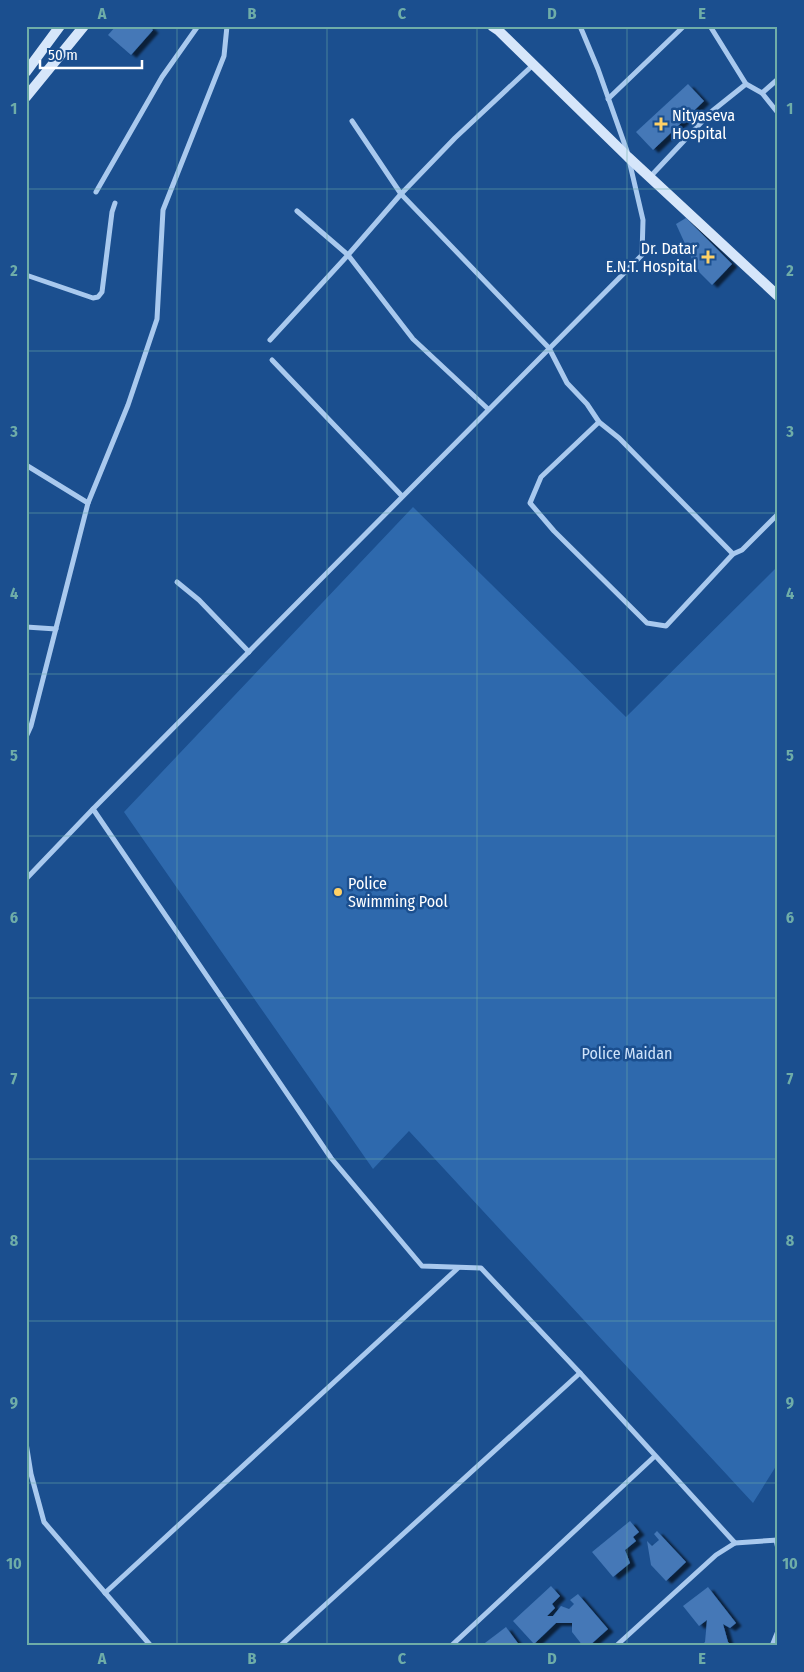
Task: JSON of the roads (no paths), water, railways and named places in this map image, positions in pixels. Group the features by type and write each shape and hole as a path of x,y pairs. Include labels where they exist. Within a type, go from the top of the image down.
{"street":[{"path":"26,72 60,26"},
{"path":"26,97 84,26"},
{"path":"96,192 162,77 198,26"},
{"path":"26,737 31,726 88,503 128,405 157,319 163,210 224,56 227,26"},
{"path":"492,26 628,157 778,296"},
{"path":"26,879 642,255 644,220 628,157 598,69 580,26"},
{"path":"608,98 684,26"},
{"path":"710,26 746,84 762,93 778,113"},
{"path":"270,340 401,194 455,138 534,65"},
{"path":"762,93 778,79"},
{"path":"650,177 712,112 746,84"},
{"path":"352,121 401,194 549,348 567,383 587,404 599,422 619,438 734,554"},
{"path":"26,275 93,298 98,297 102,292 112,212 115,203"},
{"path":"298,211 348,255 413,339 488,409"},
{"path":"272,360 402,496"},
{"path":"599,422 541,477 530,502 554,532 647,623 666,626 734,554 742,550 778,514"},
{"path":"26,465 88,503"},
{"path":"177,582 199,600 249,652"},
{"path":"26,627 56,629"},
{"path":"93,809 331,1158 422,1266 481,1268 735,1543"},
{"path":"105,1593 458,1268"},
{"path":"280,1646 580,1373"},
{"path":"26,1443 31,1474 44,1522 151,1646"},
{"path":"451,1646 655,1456"},
{"path":"616,1646 716,1555 735,1543 777,1540 778,1549"},
{"path":"772,1646 778,1631"}],"place":[{"name":"Nityaseva Hospital","path":"661,124"},
{"name":"Dr. Datar E.N.T. Hospital","path":"708,257"},
{"name":"Police Swimming Pool","path":"338,892"}],"park label":[{"name":"Police Maidan","path":"627,1053"}]}
